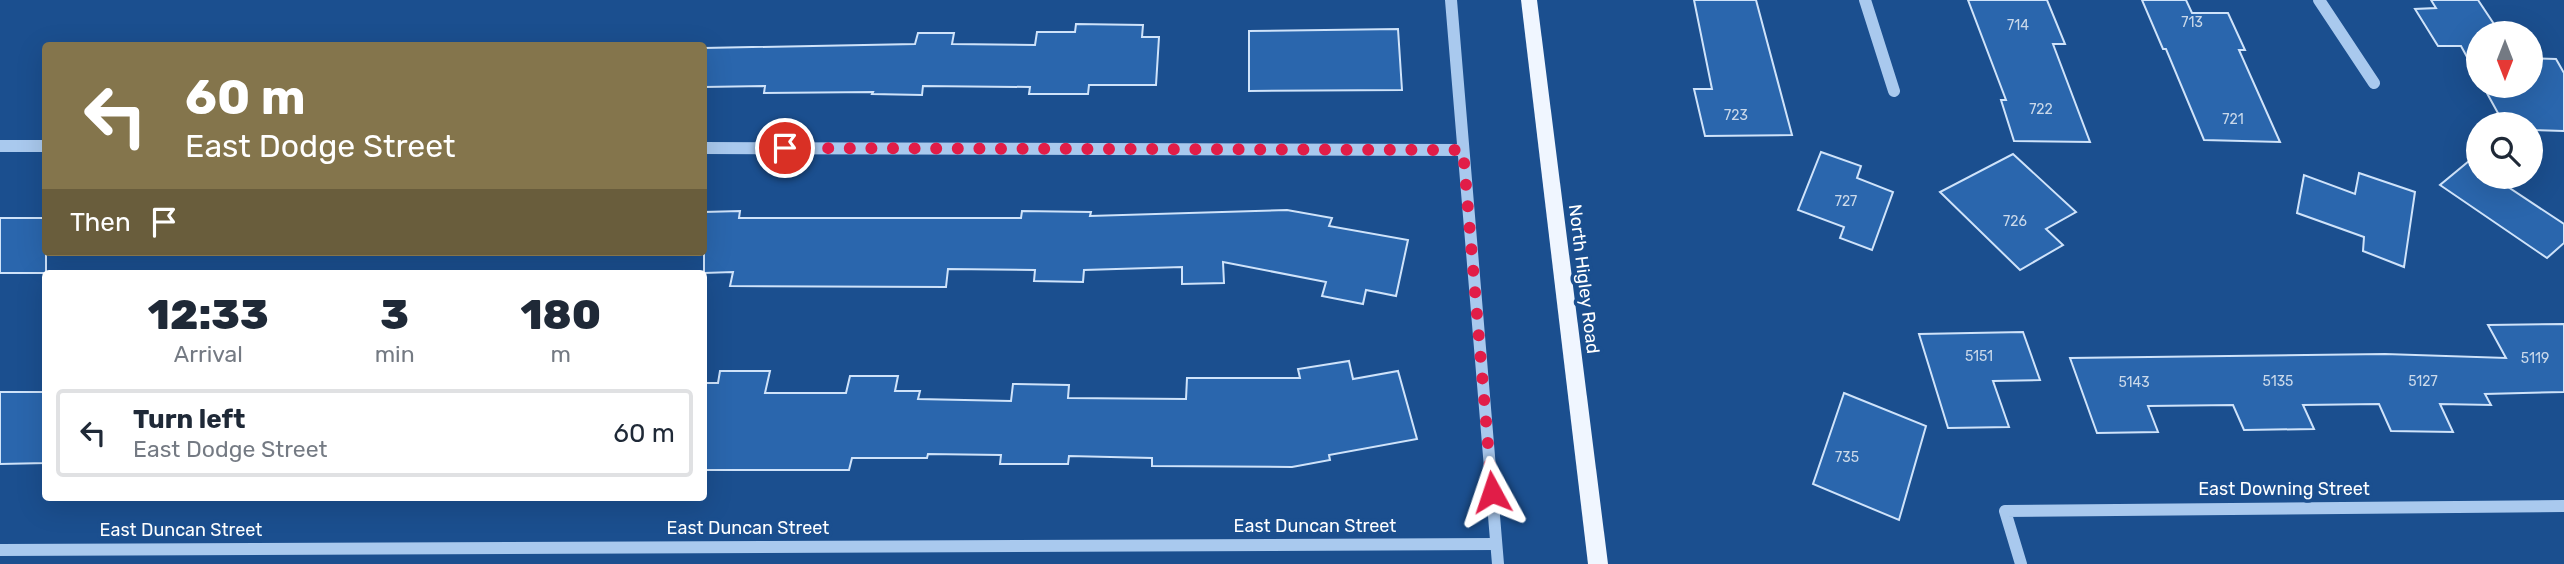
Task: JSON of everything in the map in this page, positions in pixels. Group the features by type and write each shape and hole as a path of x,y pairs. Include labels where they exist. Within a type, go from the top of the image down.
{"main road":[{"name":"North Higley Road","path":"1528,0 1598,564"}],"street":[{"path":"1451,0 1498,564"},
{"path":"1865,0 1894,92"},
{"path":"2319,0 2374,83"},
{"path":"0,146 42,146"},
{"path":"707,148 1463,150"},
{"name":"East Downing Street","path":"2021,564 2005,511 2564,506"},
{"name":"East Duncan Street","path":"0,550 1496,544"}],"building":[{"path":"1694,0 1756,0 1792,135 1705,136 1694,89 1712,89"},
{"path":"1968,0 2047,0 2065,44 2053,44 2090,142 2014,141 2001,100 2006,100"},
{"path":"2142,0 2186,0 2192,13 2228,13 2245,50 2239,50 2280,142 2204,140 2166,49 2163,49"},
{"path":"2431,0 2478,0 2492,21 2466,21 2466,55 2461,46 2438,46 2415,9 2436,8"},
{"path":"1076,24 1143,25 1142,37 1159,37 1156,85 1089,85 1088,94 1029,94 1030,87 923,86 922,95 872,94 873,92 764,93 765,86 707,87 707,48 915,44 918,33 954,33 952,44 1035,45 1037,32 1075,32"},
{"path":"1398,29 1402,90 1249,91 1249,31"},
{"path":"2543,58 2556,59 2564,73 2564,131 2543,130 2543,112 2497,112 2490,98 2543,98"},
{"path":"1821,152 1861,166 1857,178 1893,192 1872,250 1840,238 1844,227 1798,210"},
{"path":"2013,154 2076,212 2046,229 2063,245 2020,270 1940,192"},
{"path":"2466,163 2466,189 2511,189 2564,224 2564,243 2547,258 2440,185"},
{"path":"2359,173 2415,192 2404,267 2363,251 2364,237 2297,213 2304,175 2355,194"},
{"path":"1287,210 1332,218 1329,226 1408,240 1396,296 1366,290 1363,304 1322,296 1326,282 1223,262 1224,283 1182,284 1182,267 1084,270 1083,282 1034,281 1035,270 948,269 946,287 730,286 733,272 707,273 704,270 704,256 707,256 707,212 740,211 739,218 1021,218 1022,211 1091,212 1090,216"},
{"path":"0,218 42,218 42,256 46,256 46,270 42,270 42,273 0,273"},
{"path":"2564,324 2564,392 2485,394 2491,405 2440,404 2453,432 2391,431 2379,404 2303,405 2314,429 2244,430 2233,405 2148,406 2158,432 2097,433 2070,358 2385,354 2506,358 2488,325"},
{"path":"2023,332 2040,380 1993,381 2009,427 1948,428 1919,334"},
{"path":"1349,361 1353,379 1398,371 1417,439 1329,455 1330,460 1292,467 1152,466 1152,458 1069,456 1068,464 1000,464 1001,455 928,454 927,458 852,458 849,470 707,470 707,383 718,383 720,371 770,371 765,393 846,393 850,376 898,376 895,391 920,391 918,399 1011,401 1013,384 1069,385 1068,398 1186,399 1187,378 1300,378 1298,369"},
{"path":"0,392 42,392 42,463 0,464"},
{"path":"1844,393 1926,426 1899,520 1813,484"}],"route":[{"path":"785,148 1463,150 1492,492"}]}
